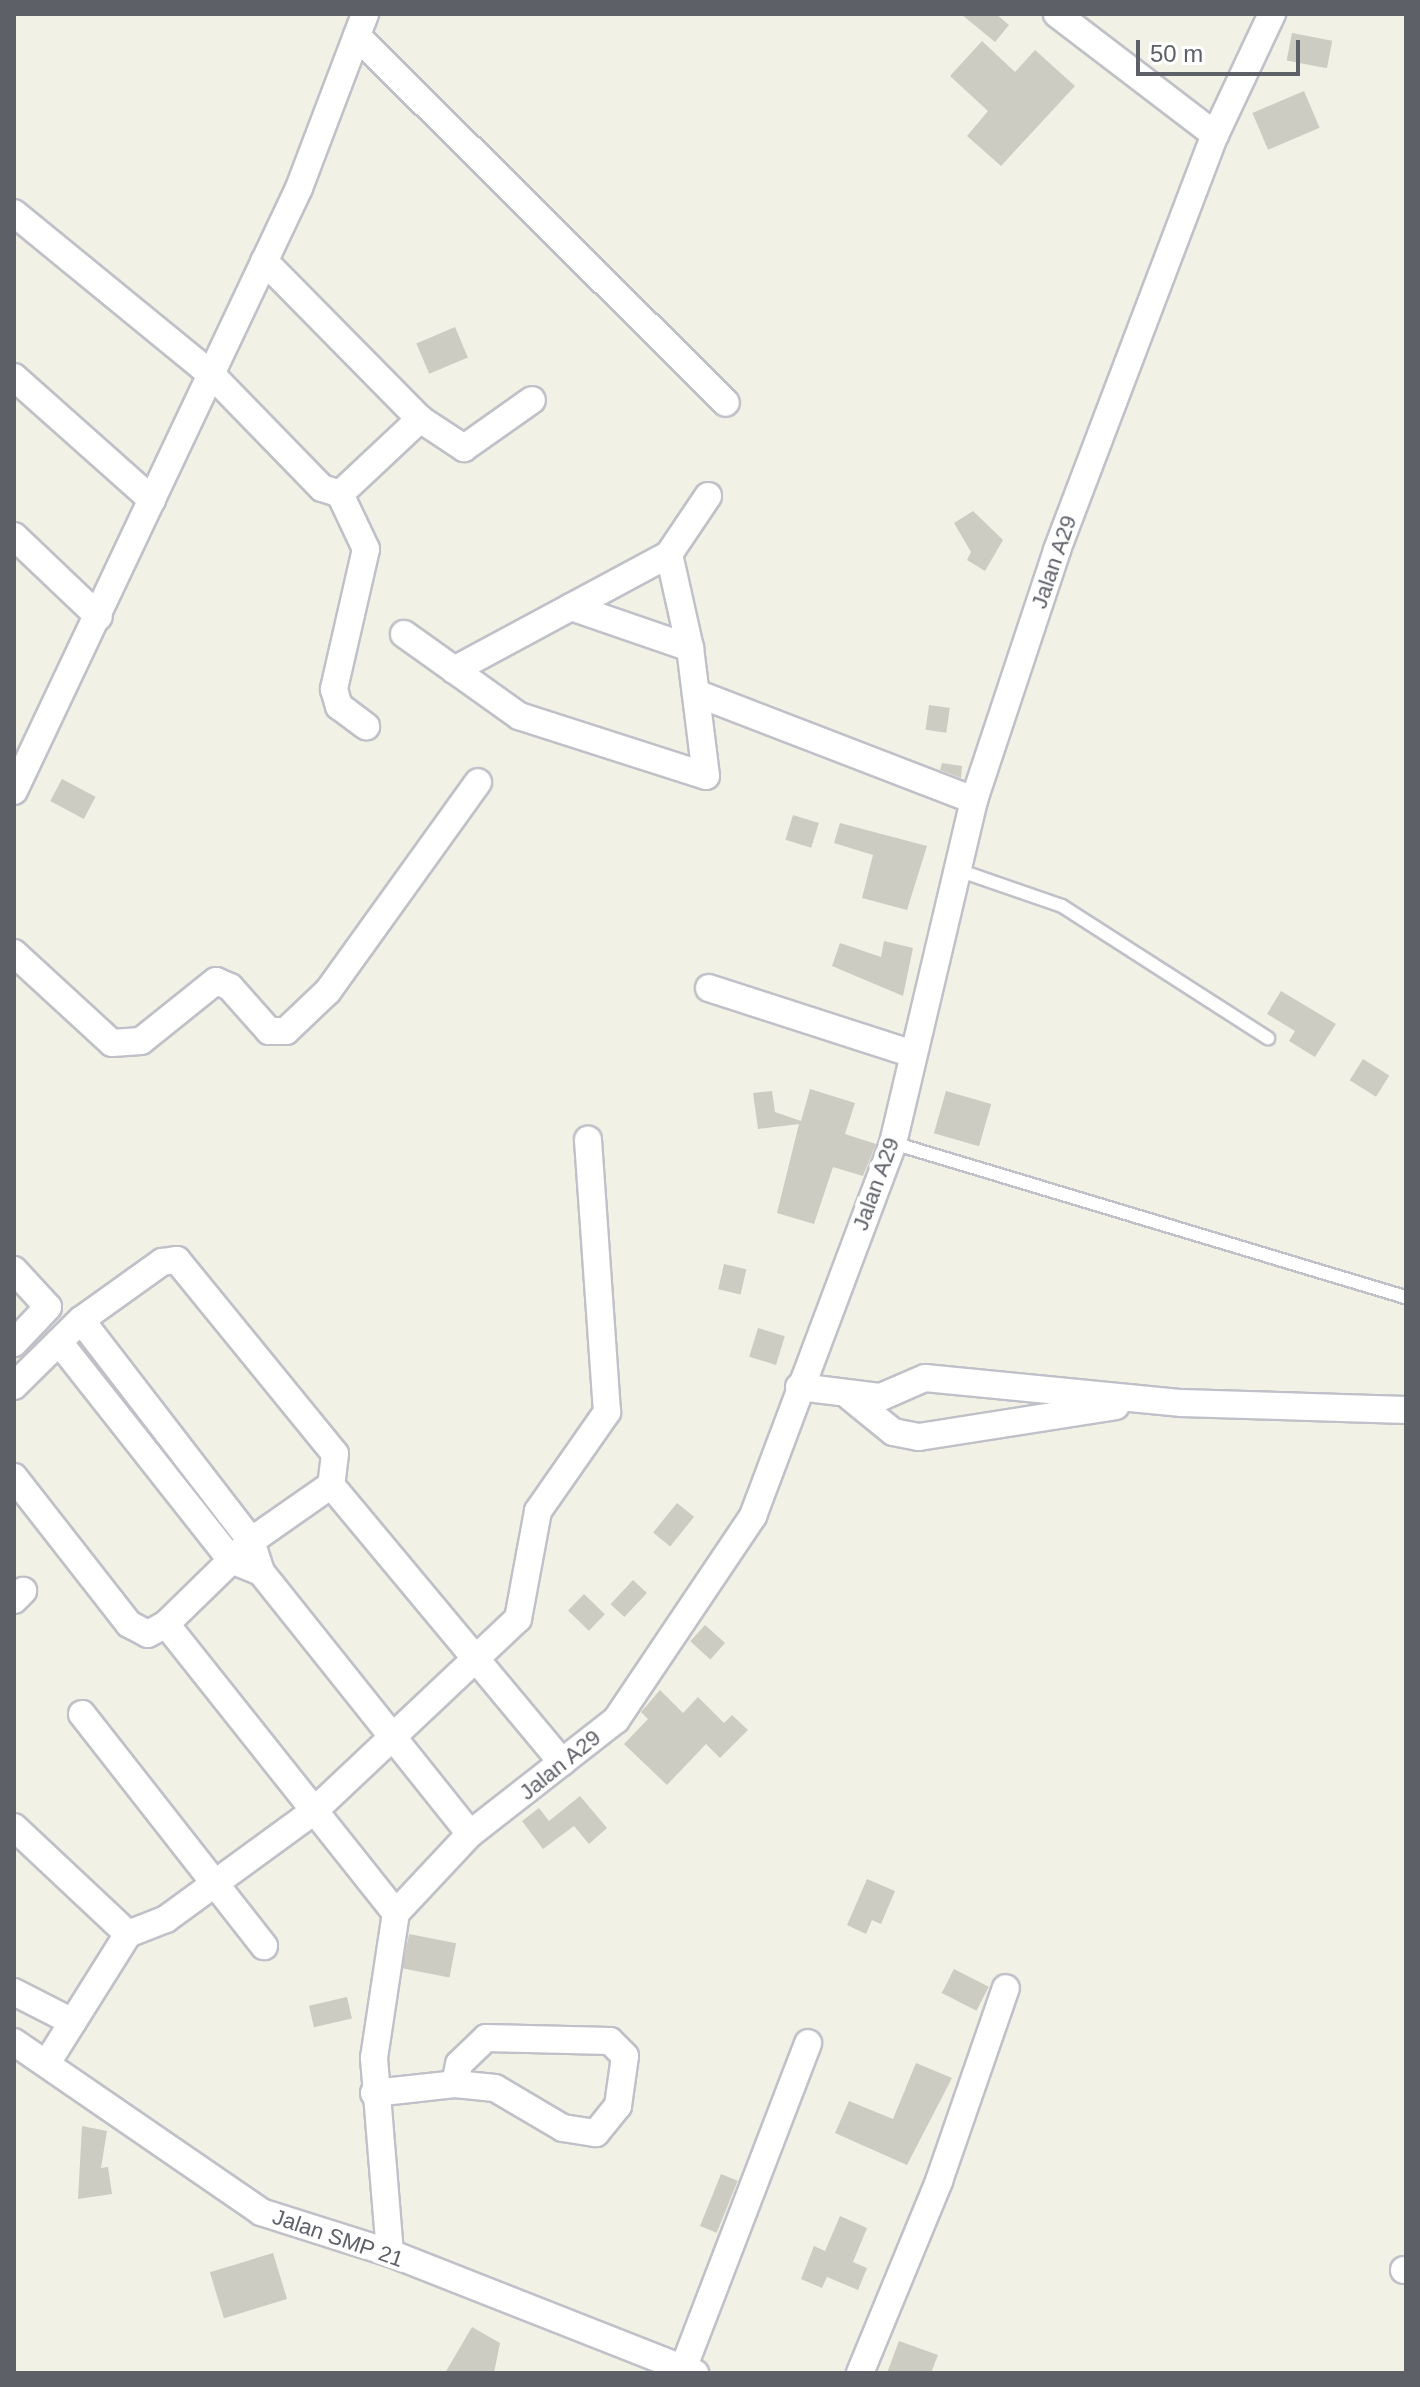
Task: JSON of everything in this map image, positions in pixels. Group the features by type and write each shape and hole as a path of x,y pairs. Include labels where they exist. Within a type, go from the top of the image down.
{"street":[{"path":"1057,14 1215,135"},
{"name":"Jalan A29","path":"396,1913 470,1834 616,1720 753,1516 893,1143 955,869 974,800 1057,550 1215,135 1272,14"},
{"path":"14,791 99,617 264,261 361,25 726,403"},
{"path":"14,213 211,374 322,488 340,494 366,549 334,689 339,706 366,726"},
{"path":"264,261 420,419 464,448 532,400"},
{"path":"14,377 152,500"},
{"path":"340,494 420,419"},
{"path":"454,670 669,554 708,496"},
{"path":"14,536 99,617"},
{"path":"404,634 519,716 706,776 690,648 669,554"},
{"path":"571,607 690,648"},
{"path":"696,693 974,800"},
{"path":"14,953 112,1043 141,1041 216,981 230,987 269,1031 286,1031 328,991 478,782"},
{"path":"709,988 913,1054"},
{"path":"47,2063 128,1934 166,1919 213,1881 314,1811 394,1735 479,1662 518,1619 538,1511 607,1412 588,1140"},
{"path":"14,1386 81,1320 162,1262 177,1260 335,1454 331,1485 562,1762"},
{"path":"14,1270 48,1307 14,1343"},
{"path":"81,1320 251,1541 261,1572 470,1834"},
{"path":"59,1342 231,1560 261,1572"},
{"path":"799,1387 850,1397 881,1397 925,1378 1151,1400 1406,1410"},
{"path":"850,1397 893,1432 919,1437 1151,1400"},
{"path":"14,1477 129,1624 148,1634 166,1624 251,1541 331,1485"},
{"path":"166,1624 396,1913 374,2093 390,2253"},
{"path":"82,1714 264,1946"},
{"path":"14,1827 128,1934"},
{"path":"860,2373 939,2181 1006,1988"},
{"path":"14,1992 73,2022"},
{"path":"374,2093 455,2084 495,2088 563,2128 596,2133 618,2106 625,2056 610,2041 486,2038 459,2064 455,2084"},
{"name":"Jalan SMP 21","path":"14,2042 261,2212 390,2253 689,2371"},
{"path":"689,2371 808,2043"}],"lane":[{"path":"955,869 1062,906 1268,1038"},
{"path":"893,1143 1405,1297"}],"building":[{"path":"961,14 996,14 1009,25 995,42"},
{"path":"1292,33 1332,41 1327,68 1287,60"},
{"path":"982,41 1015,72 1035,50 1075,86 1001,166 967,136 988,111 950,76"},
{"path":"1304,91 1320,128 1268,150 1252,113"},
{"path":"455,327 468,357 429,374 416,343"},
{"path":"973,511 1003,540 985,571 967,560 971,552 954,523"},
{"path":"929,705 950,708 946,733 926,730"},
{"path":"942,763 962,766 961,778 940,770"},
{"path":"62,779 96,797 84,819 50,801"},
{"path":"793,815 819,823 811,848 785,840"},
{"path":"840,823 927,846 907,910 862,898 873,855 834,843"},
{"path":"884,941 913,948 903,996 832,966 840,943 881,957"},
{"path":"1281,991 1336,1024 1315,1057 1289,1041 1295,1031 1267,1014"},
{"path":"1363,1059 1389,1075 1376,1097 1350,1080"},
{"path":"810,1089 855,1103 845,1134 876,1144 863,1176 833,1167 814,1224 777,1213 799,1124 758,1129 753,1093 772,1091 775,1112 801,1121"},
{"path":"946,1091 991,1104 979,1146 934,1133"},
{"path":"724,1264 746,1269 741,1295 718,1289"},
{"path":"758,1328 785,1336 776,1365 749,1357"},
{"path":"677,1503 694,1517 670,1546 653,1533"},
{"path":"633,1580 647,1593 624,1617 610,1604"},
{"path":"584,1594 605,1614 589,1631 568,1611"},
{"path":"705,1625 725,1643 710,1659 690,1641"},
{"path":"660,1690 683,1713 698,1697 724,1723 732,1715 748,1730 720,1758 706,1744 667,1785 624,1744 648,1719 641,1712"},
{"path":"580,1796 607,1828 589,1844 574,1826 543,1849 522,1821 539,1808 549,1821"},
{"path":"867,1879 895,1891 881,1924 872,1920 866,1934 847,1925"},
{"path":"409,1934 456,1943 449,1978 402,1968"},
{"path":"954,1969 989,1987 976,2011 942,1993"},
{"path":"347,1997 352,2018 314,2027 309,2006"},
{"path":"916,2063 952,2078 907,2165 835,2133 849,2101 893,2119"},
{"path":"82,2126 107,2131 101,2168 108,2167 112,2194 78,2199"},
{"path":"721,2174 738,2181 717,2233 700,2226"},
{"path":"840,2216 867,2228 853,2262 867,2268 858,2290 827,2277 822,2288 801,2279 814,2246 825,2251"},
{"path":"273,2253 287,2299 224,2318 210,2272"},
{"path":"472,2327 500,2343 494,2373 445,2373"},
{"path":"899,2341 938,2355 931,2373 887,2373"}]}
